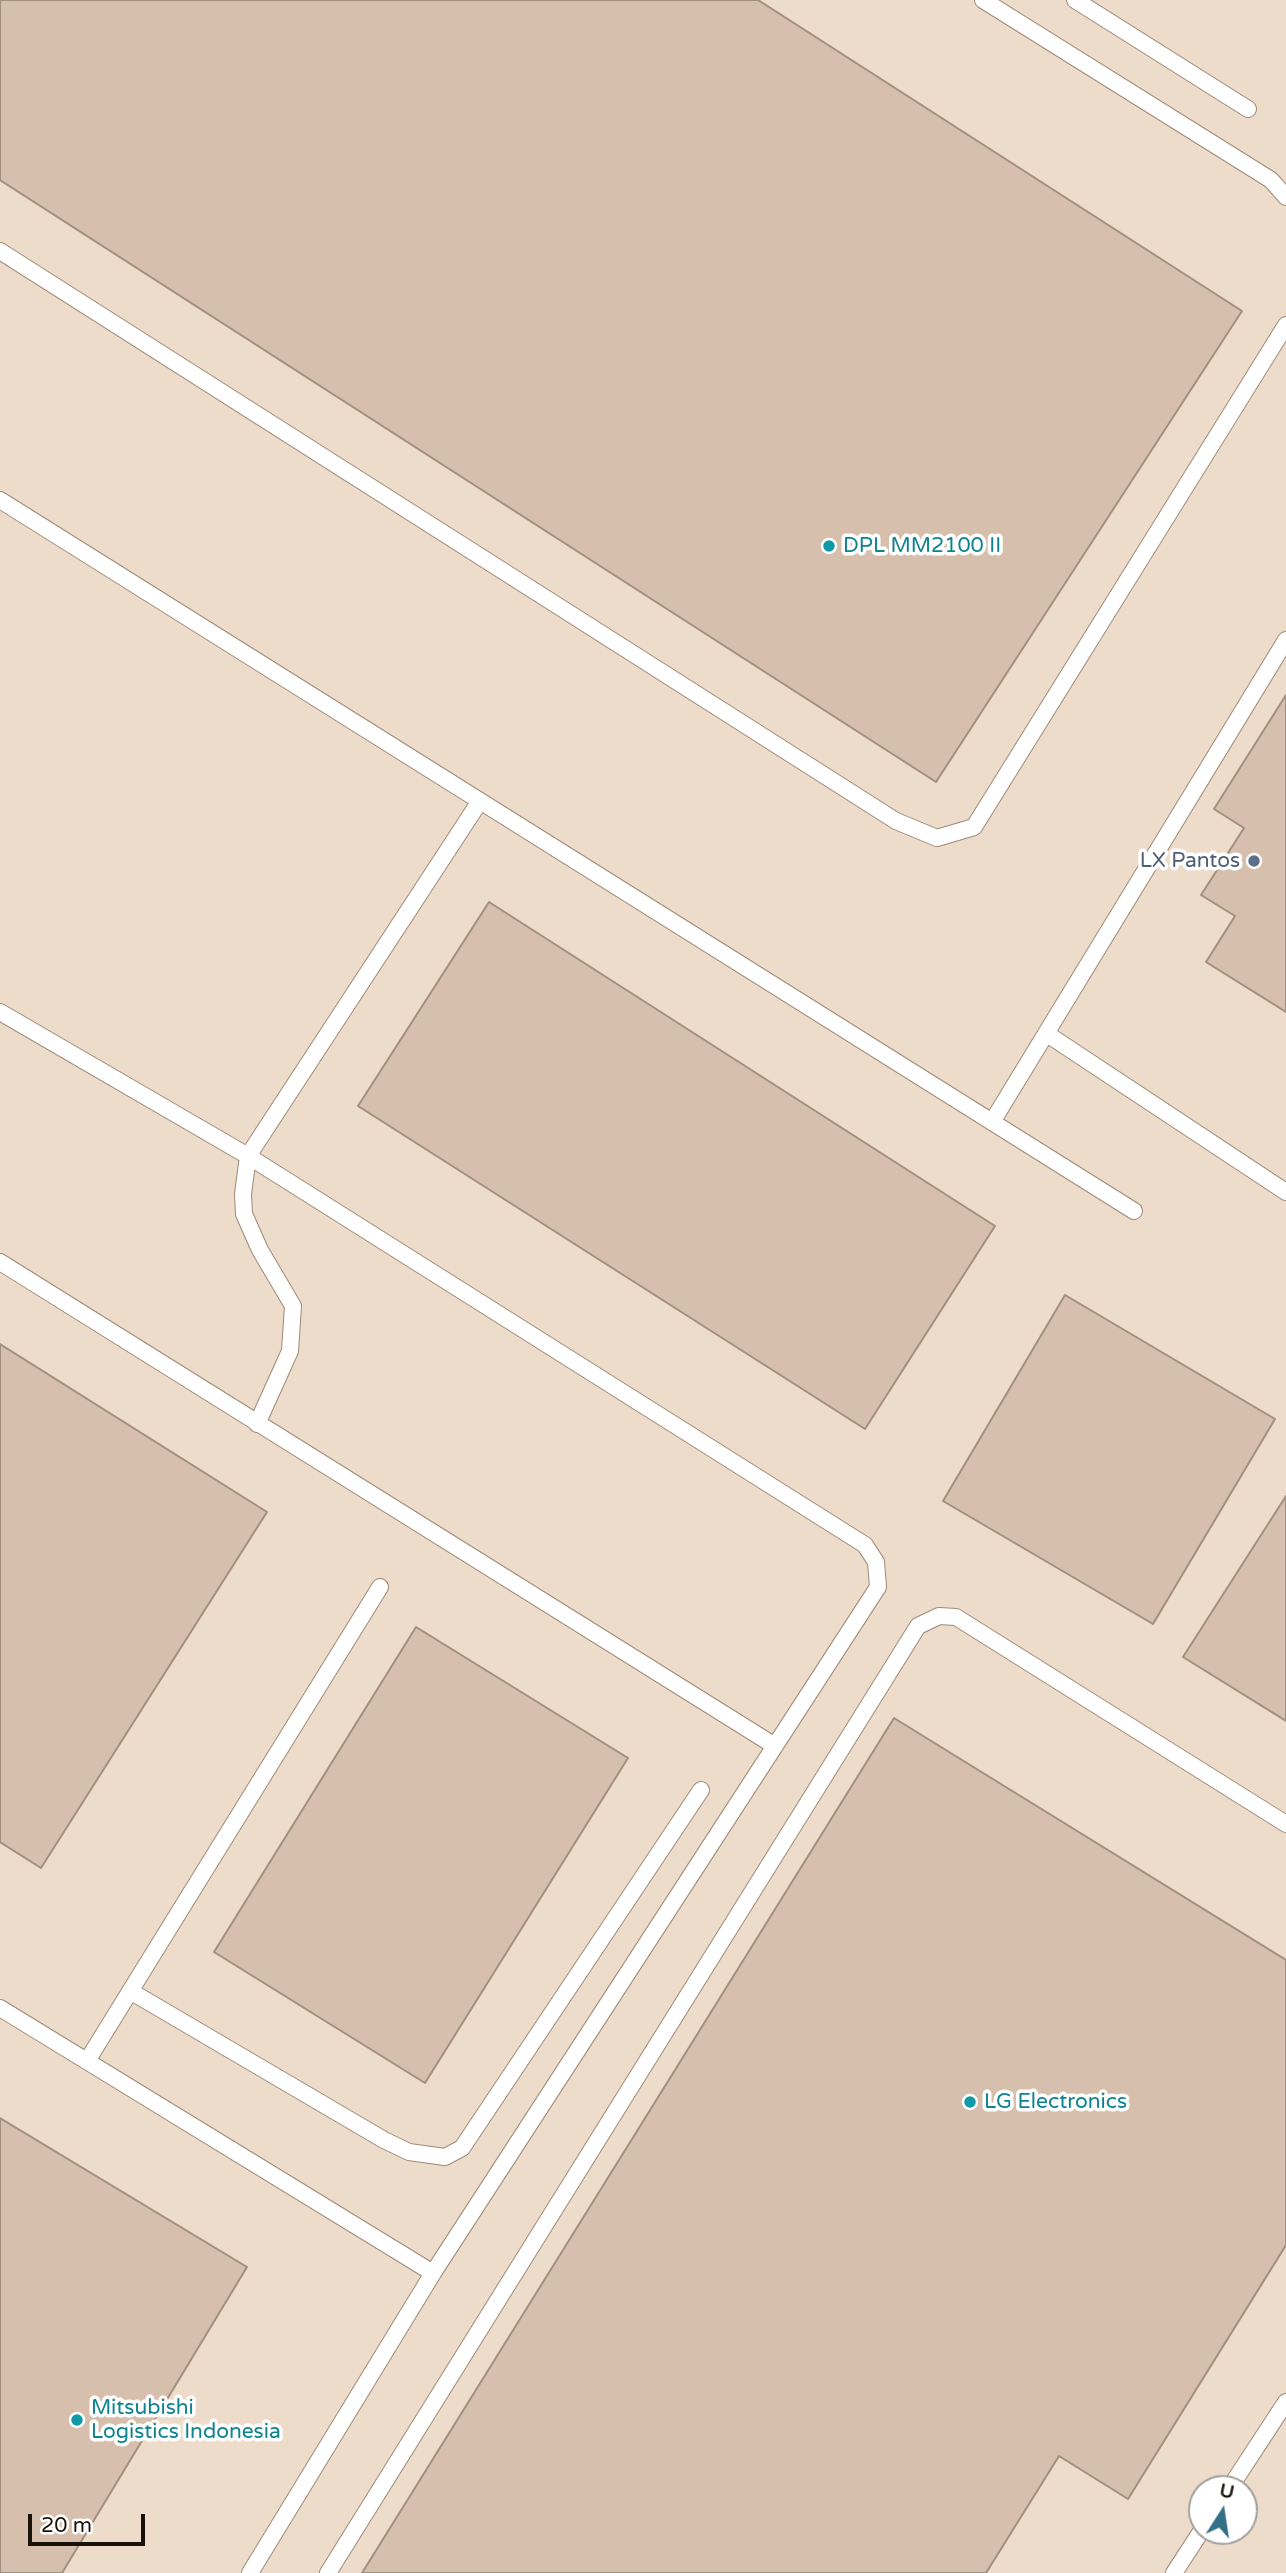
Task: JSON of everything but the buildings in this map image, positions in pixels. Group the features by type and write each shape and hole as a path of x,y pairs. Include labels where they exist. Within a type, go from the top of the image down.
{"lane":[{"path":"983,0 1271,180 1286,197"},
{"path":"1075,0 1248,109"},
{"path":"0,251 896,821 937,838 974,827 1286,325"},
{"path":"0,500 1134,1211"},
{"path":"992,1122 1286,640"},
{"path":"257,1424 290,1351 293,1306 260,1250 244,1214 243,1194 248,1156 480,801"},
{"path":"0,1012 248,1156 865,1545 876,1562 878,1587 433,2273 250,2573"},
{"path":"1047,1034 1286,1192"},
{"path":"0,1262 775,1746"},
{"path":"87,2061 380,1587"},
{"path":"328,2573 918,1626 939,1616 956,1617 1286,1824"},
{"path":"130,1991 384,2140 410,2152 445,2157 462,2148 701,1790"},
{"path":"0,2008 433,2273"},
{"path":"1238,2475 1286,2402"},
{"path":"1174,2573 1192,2545"}],"shaded area":[{"path":"0,0 1286,0 1286,2573 0,2573"}],"place":[{"name":"DPL MM2100 II","path":"829,546"},
{"name":"LX Pantos","path":"1254,861"},
{"name":"LG Electronics","path":"970,2102"},
{"name":"Mitsubishi Logistics Indonesia","path":"77,2420"}]}
